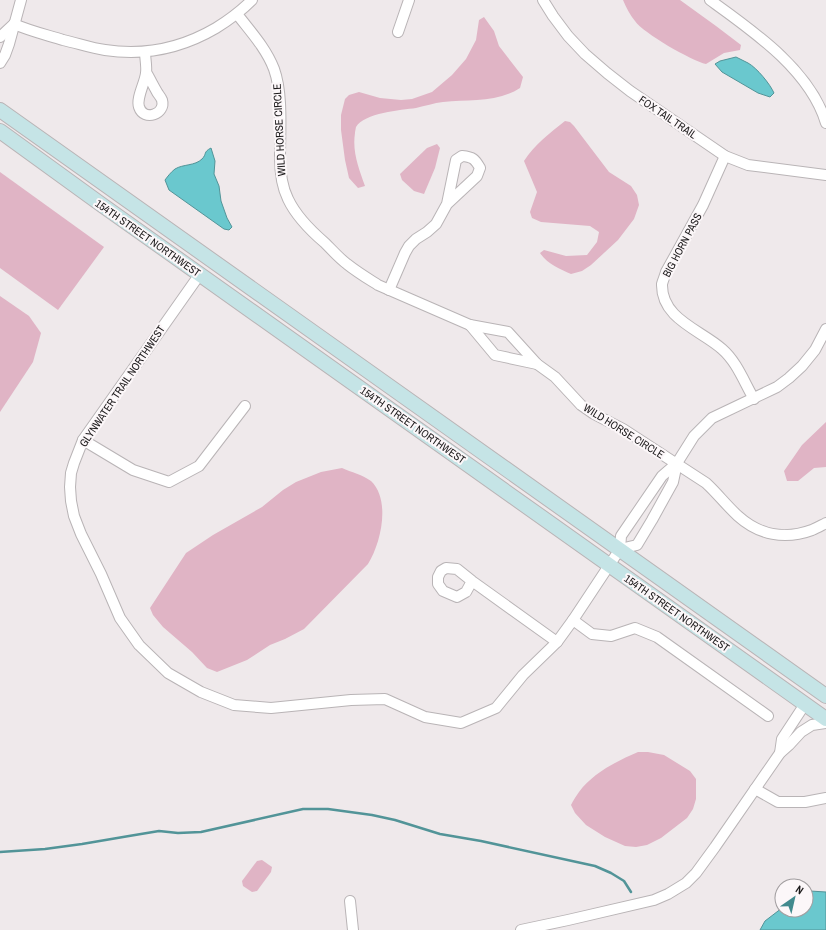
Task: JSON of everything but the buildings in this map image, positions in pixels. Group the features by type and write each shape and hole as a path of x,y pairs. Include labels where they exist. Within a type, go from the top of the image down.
{"street":[{"path":"0,63 9,44 21,0"},
{"path":"14,24 34,32 104,50 145,52 170,48 198,38 237,14 252,0"},
{"path":"398,32 408,0"},
{"name":"FOX TAIL TRAIL","path":"543,0 568,36 607,74 726,156 748,165 826,175"},
{"path":"710,0 759,38 784,60 801,78 813,94 822,111 826,123"},
{"name":"WILD HORSE CIRCLE","path":"237,14 262,46 275,71 280,106 280,160 282,181 288,199 299,217 346,264 389,290 470,325 508,332 537,364 555,377 581,405 594,414 624,429 706,482 738,516 751,525 767,533 783,536 813,530 826,523"},
{"path":"0,37 14,24"},
{"path":"145,52 146,72"},
{"name":"154TH STREET NORTHWEST","path":"0,110 826,696"},
{"name":"154TH STREET NORTHWEST","path":"0,131 826,719"},
{"name":"BIG HORN PASS","path":"726,156 703,204 666,272 662,283 663,292 666,303 681,321 723,350 731,359 740,372 754,399"},
{"path":"389,290 409,246 436,224 447,204"},
{"name":"GLYNWATER TRAIL NORTHWEST","path":"200,274 83,440 71,473 71,502 74,516 81,534 101,574 120,618 139,645 168,673 202,692 234,705 271,708 351,700 384,700 425,717 461,723 496,708 523,675 557,642 620,549 621,536 662,476 677,463"},
{"name":"WILD HORSE CIRCLE","path":"470,325 495,355 537,364"},
{"path":"620,549 637,545 673,482 677,463 694,436 712,418 754,399 777,387 789,378 802,366 815,350 826,329"},
{"path":"83,440 133,470 168,482 199,466 245,406"},
{"path":"472,581 557,642"},
{"path":"573,620 592,634 611,636 635,628 657,637 768,716"},
{"path":"780,753 782,740 808,700 818,701 826,706"},
{"path":"521,930 569,925 654,900 668,894 686,883 696,873 780,753 790,745 801,732 812,725 826,723"},
{"path":"755,789 778,802 805,802 826,798"},
{"path":"350,901 353,930"}],"shaded area":[{"path":"623,0 680,0 741,45 740,50 724,53 706,64 699,62 668,46 640,26 631,16"},
{"path":"484,17 494,31 499,46 523,77 520,88 502,96 483,100 440,102 375,115 360,122 356,127 354,147 360,173 365,186 358,188 349,178 345,160 341,130 341,115 345,99 349,95 359,92 380,98 401,100 412,99 432,92 452,75 466,59 476,40 479,20"},
{"path":"565,121 570,122 574,126 609,172 631,186 637,195 639,205 634,219 618,240 591,265 582,271 571,274 550,263 540,253 544,250 566,256 587,255 597,242 599,232 590,226 541,222 532,218 530,212 537,192 524,161 537,144"},
{"path":"437,144 440,148 435,168 424,194 414,191 402,180 400,174 427,148"},
{"path":"0,172 104,247 58,310 0,268"},
{"path":"0,296 29,316 41,333 33,362 0,412"},
{"path":"826,422 826,467 814,468 798,481 787,481 784,471 802,445"},
{"path":"342,468 361,475 371,481 377,489 381,499 382,522 380,534 373,555 368,564 304,629 270,645 247,660 217,672 207,668 192,652 163,627 153,615 150,608 186,553 213,535 262,507 283,490 296,482 321,472"},
{"path":"638,752 664,755 690,771 696,779 696,799 693,809 687,818 661,838 647,845 636,847 625,846 605,837 586,825 575,813 571,805 585,785 598,773 622,759"},
{"path":"262,860 272,867 271,872 257,891 252,892 243,886 242,881 257,861"}],"water":[{"path":"736,57 752,65 763,76 774,93 770,97 758,93 722,72 715,64 720,61"},
{"path":"211,148 215,161 214,174 219,186 221,201 232,227 229,230 224,229 169,190 165,180 175,169 199,161"},
{"path":"814,891 826,892 826,930 760,930 765,921 774,914 774,918 814,918"}],"waterway":[{"path":"0,852 45,849 159,831 178,833 201,832 303,809 328,809 372,815 395,820 440,834 481,841 595,866 624,881 631,892"}]}
